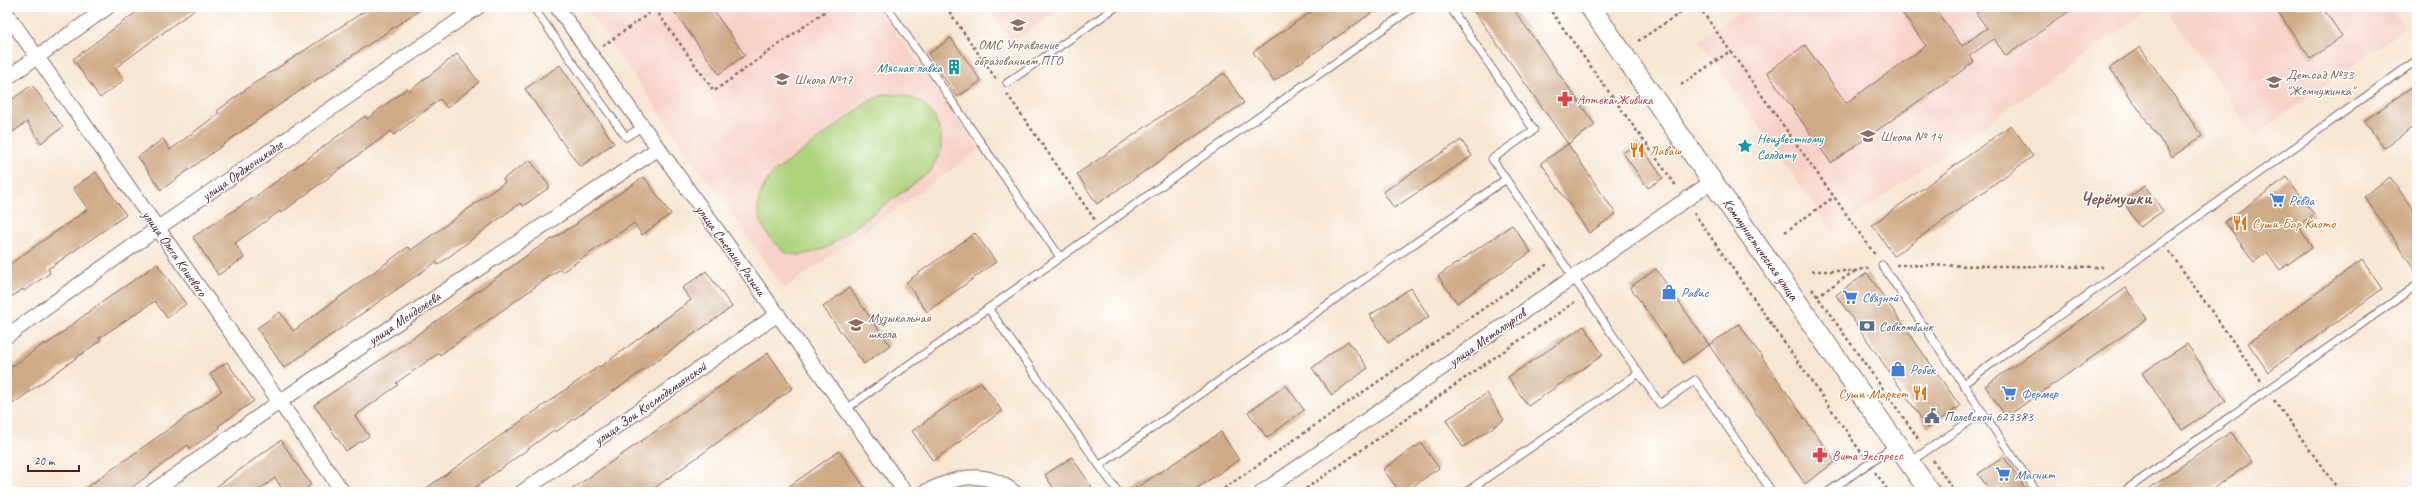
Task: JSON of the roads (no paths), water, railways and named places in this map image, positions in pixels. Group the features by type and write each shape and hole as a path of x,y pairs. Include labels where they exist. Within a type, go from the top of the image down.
{"street":[{"path":"7,78 108,7"},
{"name":"улица Орджоникидзе","path":"7,336 158,228 478,7"},
{"name":"улица Степана Разина","path":"557,7 906,492"},
{"name":"Коммунистическая улица","path":"1590,7 1930,492"},
{"name":"улица Олега Кошевого","path":"7,14 343,492"},
{"name":"улица Менделеева","path":"152,492 279,402 659,148"},
{"name":"улица Металлургов","path":"1262,492 1713,181"},
{"name":"улица Зои Космодемьянской","path":"522,492 778,314"},
{"path":"925,492 953,480 982,477 999,481 1014,492"}],"lane":[{"path":"533,7 626,137 643,126"},
{"path":"887,7 1060,257"},
{"path":"1004,84 1116,7"},
{"path":"846,409 1414,7"},
{"path":"1450,7 1534,130 1492,159 1660,404 1695,380 1772,492"},
{"path":"1963,384 2417,60"},
{"path":"1100,465 1506,179"},
{"path":"1882,265 2037,492"},
{"path":"2123,492 2417,285"},
{"path":"988,308 1118,492"},
{"path":"1466,492 1639,373"},
{"path":"1910,462 1983,412"},
{"path":"1828,492 1897,444"}],"place":[{"name":"ОМС Управление образованием ПГО","path":"1018,25"},
{"name":"Мясная лавка","path":"954,67"},
{"name":"Школа №17","path":"782,79"},
{"name":"Дет.сад №33 \"Жемчужинка\"","path":"2274,82"},
{"name":"Аптека Живика","path":"1565,99"},
{"name":"Школа № 14","path":"1868,136"},
{"name":"Неизвестному Солдату","path":"1745,146"},
{"name":"Лаваш","path":"1637,150"},
{"name":"Ревда","path":"2277,200"},
{"name":"Суши-Бар Киото","path":"2240,223"},
{"name":"Равис","path":"1669,292"},
{"name":"Связной","path":"1850,297"},
{"name":"Музыкальная школа","path":"856,325"},
{"name":"Совкомбанк","path":"1867,326"},
{"name":"Робек","path":"1898,369"},
{"name":"Суши-Маркет","path":"1920,393"},
{"name":"Фермер","path":"2009,393"},
{"name":"Полевской 623383","path":"1932,416"},
{"name":"Вита Экспресс","path":"1820,455"},
{"name":"Магнит","path":"2003,474"}],"district":[{"name":"Черёмушки","path":"2116,198"}]}
